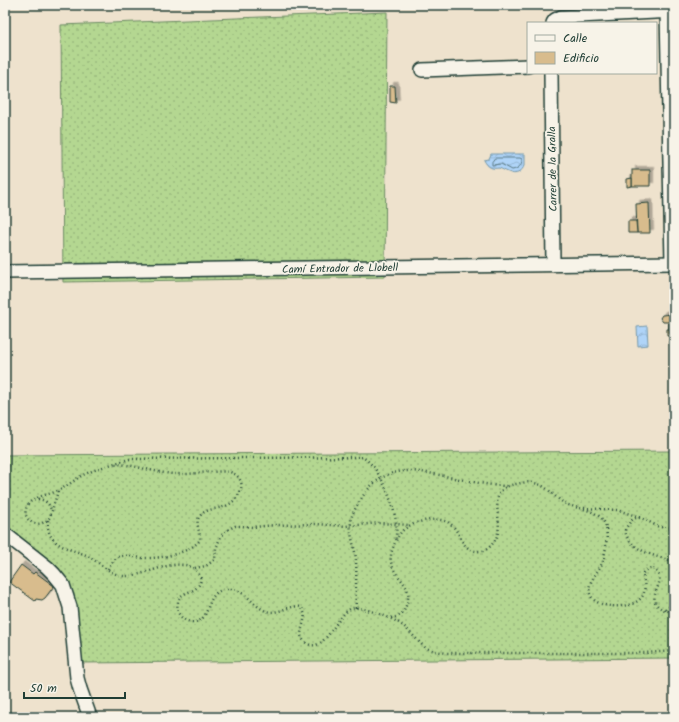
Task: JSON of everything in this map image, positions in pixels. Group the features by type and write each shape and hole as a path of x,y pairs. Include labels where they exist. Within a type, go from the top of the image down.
{"street":[{"path":"554,22 561,17 671,11 673,263"},
{"path":"422,70 527,66"},
{"name":"Carrer de la Gralla","path":"551,74 553,264"},
{"name":"Camí Entrador de Llobell","path":"5,272 135,272 673,263"},
{"path":"5,534 47,567 63,585 70,607 77,678 90,717"}],"path":[{"path":"48,520 40,524 32,523 26,516 26,509 30,502 58,490 83,475 130,459 362,457 371,463 380,478 393,508 396,525 396,542"},
{"path":"108,569 114,560 119,557 160,557 192,547 200,540 197,523 199,517 205,512 222,508 230,504 240,493 241,485 237,476 230,472 174,474 122,464 109,465"},
{"path":"356,608 356,559 351,525 353,513 368,488 380,478 391,473 409,471 492,485 508,486 534,482 541,485 565,503 588,510 601,518 605,523 606,529 603,561 590,584 589,591 591,596 601,605 609,606 633,604 643,596 645,585 643,573 651,568 657,571 660,576 660,583 655,596 655,601 658,606 674,613"},
{"path":"389,618 395,618 402,614 406,608 409,593 391,562 391,553 400,533 407,527 413,525 437,519 443,520 450,523 462,542 468,548 476,552 485,551 496,540 499,524 497,501 499,495 508,486"},
{"path":"58,490 48,520 48,530 54,541 87,556 117,574 126,576 179,564 194,568 200,576 199,584 197,588 181,596 177,604 179,614 182,618 191,622 201,620 205,616 208,611 210,601 215,593 228,589 237,591 268,611 277,612 290,607 301,607 305,612 301,630 302,639 308,644 315,645 322,642 326,638 344,615 351,609 356,608 400,623 425,648 436,652 644,653 674,650"},
{"path":"33,500 45,501 50,508 51,513"},
{"path":"579,508 617,510 631,513 662,528 674,528"},
{"path":"643,518 632,520 628,524 625,530 626,536 630,542 650,554 668,559 674,566"},
{"path":"194,568 206,566 215,559 216,548 221,536 226,530 235,526 253,528 276,525 351,525 380,523 413,525"},
{"path":"663,609 668,608 674,602"}],"green space":[{"path":"387,12 385,277 63,282 61,25"},
{"path":"674,451 674,658 80,663 77,605 69,584 55,565 5,525 5,455"}],"water":[{"path":"491,154 525,154 525,165 519,172 514,174 499,168 492,168 487,165 484,160 489,159"},
{"path":"647,326 648,345 638,346 637,327"}],"building":[{"path":"390,86 395,86 396,103 390,102"},
{"path":"632,170 650,170 650,186 632,186"},
{"path":"632,178 632,186 627,187 627,179"},
{"path":"649,203 650,233 637,233 636,204"},
{"path":"628,221 636,221 637,233 628,233"},
{"path":"674,314 674,345 670,345 670,336 667,336 669,322 663,322 660,318 662,315"},
{"path":"21,565 33,574 35,572 54,586 42,600 36,599 35,601 9,582"}]}
